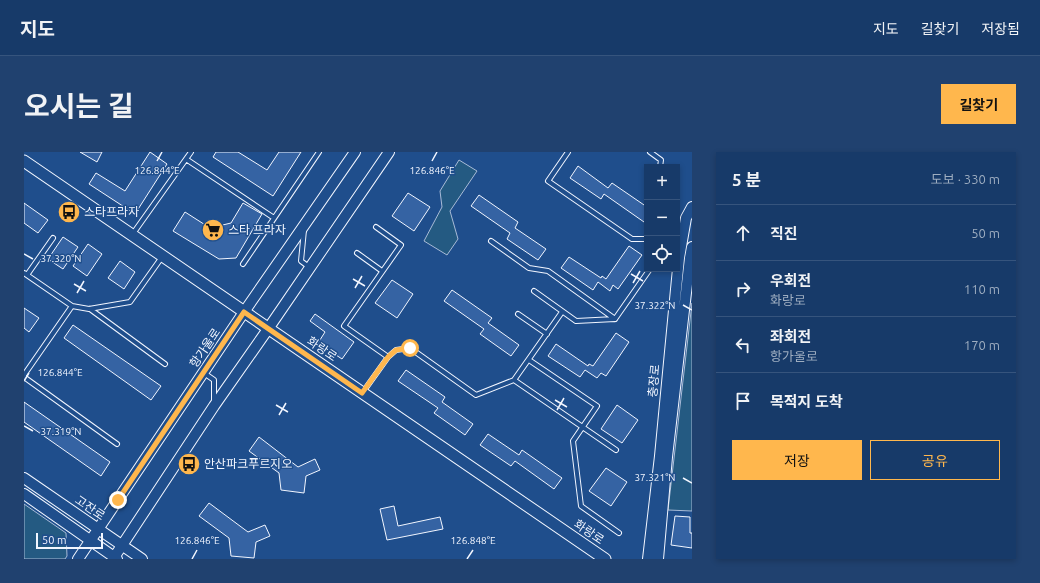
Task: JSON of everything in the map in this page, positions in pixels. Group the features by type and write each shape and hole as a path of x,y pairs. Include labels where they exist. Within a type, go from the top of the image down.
{"main road":[{"name":"화랑로","path":"24,162 605,559"}],"street":[{"name":"항가울로","path":"78,559 244,312 355,152"},
{"path":"24,494 115,558 214,406 389,152"},
{"name":"충장로","path":"648,559 660,456 679,258 686,218 692,207"},
{"name":"충장로","path":"658,559 668,450 692,248"},
{"name":"고잔로","path":"24,478 142,559"}],"lane":[{"path":"132,235 190,152"},
{"path":"243,264 319,152"},
{"path":"568,152 548,181 632,239 644,239"},
{"path":"650,152 661,160 660,164"},
{"path":"186,159 274,218"},
{"path":"304,225 301,262 310,268"},
{"path":"376,227 401,245 344,326 388,357"},
{"path":"53,238 25,274 72,306 89,309 130,302 163,256"},
{"path":"491,241 529,268 548,271 615,319"},
{"path":"357,253 382,271"},
{"path":"615,319 648,272"},
{"path":"534,292 576,321 615,319"},
{"path":"72,306 24,376 117,444"},
{"path":"89,309 165,364"},
{"path":"362,393 388,357 396,350 410,348 476,395 514,380 562,312"},
{"path":"518,314 547,334"},
{"path":"529,360 597,406 573,441 581,506 620,533"},
{"path":"204,373 214,380 214,406"},
{"path":"514,380 616,450"}],"shaded area":[{"path":"459,160 477,171 450,211 458,239 447,255 424,241 442,207 440,191"},
{"path":"692,303 692,511 668,510"},
{"path":"24,504 66,533 67,556 65,559 24,559"}],"building":[{"path":"80,152 102,152 97,162"},
{"path":"150,152 167,164 135,214 89,184 96,173 125,191"},
{"path":"216,152 238,152 267,170 279,152 301,152 273,196 213,157"},
{"path":"578,166 608,188 612,183 644,205 644,222 604,194 601,199 570,178"},
{"path":"408,193 430,207 414,231 392,216"},
{"path":"479,195 518,222 515,228 546,249 538,260 507,239 510,233 471,206"},
{"path":"24,203 48,220 38,233 24,223"},
{"path":"243,203 262,214 236,258 219,259 173,231 185,212 210,228 231,223"},
{"path":"63,237 78,247 63,269 48,259"},
{"path":"88,244 102,254 87,276 73,266"},
{"path":"629,246 642,255 618,289 613,285 610,291 598,282 593,290 561,268 569,257 601,278 602,276 606,279"},
{"path":"120,261 135,272 124,289 108,278"},
{"path":"392,280 413,294 397,318 375,303"},
{"path":"452,290 492,318 488,323 519,345 511,356 480,334 484,329 444,301"},
{"path":"24,308 39,318 29,332 24,328"},
{"path":"315,314 354,342 342,359 318,343 325,332 310,321"},
{"path":"73,325 161,386 151,400 64,338"},
{"path":"616,333 629,342 606,376 601,373 597,378 585,370 580,377 548,356 556,344 588,366 589,364 593,366"},
{"path":"406,370 445,397 442,402 473,424 465,435 434,413 438,408 398,381"},
{"path":"24,402 110,462 101,476 24,422"},
{"path":"617,405 638,420 622,443 601,429"},
{"path":"488,434 519,455 522,450 562,478 554,489 515,461 511,466 480,445"},
{"path":"259,437 298,467 315,459 320,470 306,476 304,493 281,490 279,473 249,451"},
{"path":"606,468 627,482 611,506 589,491"},
{"path":"209,503 248,532 265,525 270,536 256,542 254,558 231,556 229,538 199,516"},
{"path":"394,506 398,526 440,517 443,529 387,540 380,509"},
{"path":"675,516 690,517 692,548 671,545"}],"place":[{"name":"스타프라자","path":"69,212"},
{"name":"스타 프라자","path":"213,230"},
{"name":"안산파크푸르지오","path":"189,464"}],"route":[{"path":"118,500 244,312 362,393 388,357 396,350 410,348"}]}
